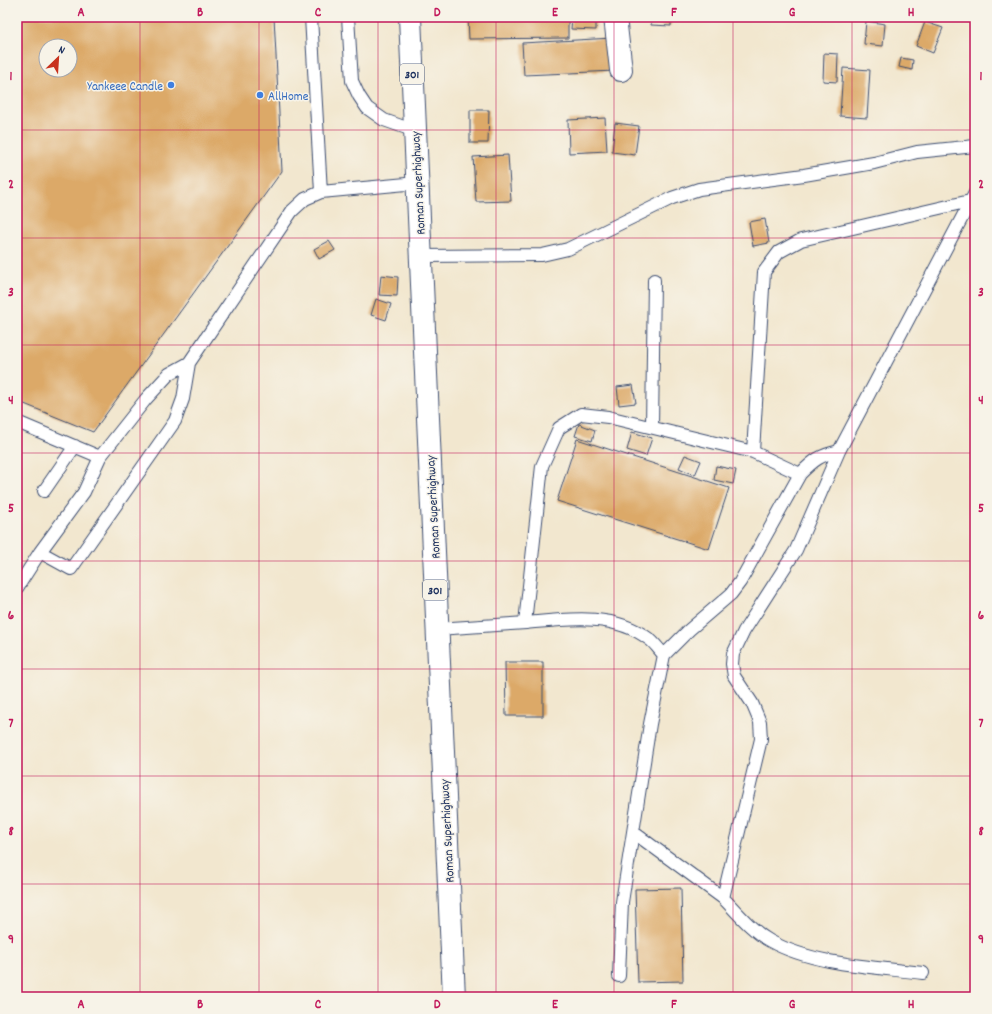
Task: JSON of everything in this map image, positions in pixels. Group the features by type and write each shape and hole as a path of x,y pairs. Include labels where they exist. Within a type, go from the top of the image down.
{"main road":[{"name":"Roman Superhighway","path":"410,17 454,997"},
{"path":"615,17 621,70"}],"lane":[{"path":"311,17 321,192"},
{"path":"348,17 352,81 358,96 368,108 384,120 415,131"},
{"path":"420,256 542,255 568,249 672,198 699,189 804,175 874,162 917,152 975,146"},
{"path":"40,552 71,569 175,421 183,400 189,364 292,211 304,199 321,192 417,183"},
{"path":"723,898 761,739 760,722 752,703 734,676 732,664 733,654 744,632 796,550 839,451 972,197"},
{"path":"753,452 764,272 779,252 801,240 972,197"},
{"path":"652,428 654,280"},
{"path":"17,588 40,552 84,492 100,457 146,399 169,374 189,364"},
{"path":"525,623 542,466 559,428 581,414 608,417 753,452 800,474"},
{"path":"17,422 100,457"},
{"path":"44,491 74,446"},
{"path":"619,976 622,902 650,724 664,655 689,630 731,594 740,582 800,474 811,463 824,454 839,451"},
{"path":"437,629 569,619 597,620 617,623 636,630 651,640 664,655"},
{"path":"633,832 723,898 754,930 771,942 806,956 842,964 923,972"}],"building":[{"path":"17,17 274,17 282,171 93,432 17,401"},
{"path":"468,17 568,17 568,38 469,39"},
{"path":"572,17 596,17 596,30 571,29"},
{"path":"652,17 671,17 671,26 651,25"},
{"path":"866,21 885,24 883,46 864,44"},
{"path":"925,22 943,28 933,53 916,46"},
{"path":"613,38 615,71 524,75 522,43"},
{"path":"824,53 838,54 837,82 823,81"},
{"path":"901,58 913,60 912,70 899,67"},
{"path":"843,68 870,70 867,118 840,116"},
{"path":"470,110 489,110 488,143 470,143"},
{"path":"605,118 607,151 569,153 568,120"},
{"path":"615,123 639,126 635,155 612,152"},
{"path":"508,155 511,201 476,202 473,157"},
{"path":"765,219 769,243 753,246 749,222"},
{"path":"329,241 335,250 319,259 314,249"},
{"path":"381,275 398,277 397,296 379,295"},
{"path":"376,299 391,304 386,320 371,315"},
{"path":"633,385 636,403 619,405 617,387"},
{"path":"579,424 595,430 592,441 575,436"},
{"path":"632,432 652,438 646,456 627,450"},
{"path":"577,439 729,488 709,549 557,501"},
{"path":"685,455 701,461 695,475 679,468"},
{"path":"716,466 736,470 733,484 714,480"},
{"path":"505,662 543,662 543,716 506,716"},
{"path":"681,888 683,981 638,982 635,889"}],"place":[{"name":"Yankeee Candle","path":"171,85"},
{"name":"AllHome","path":"260,95"}]}
